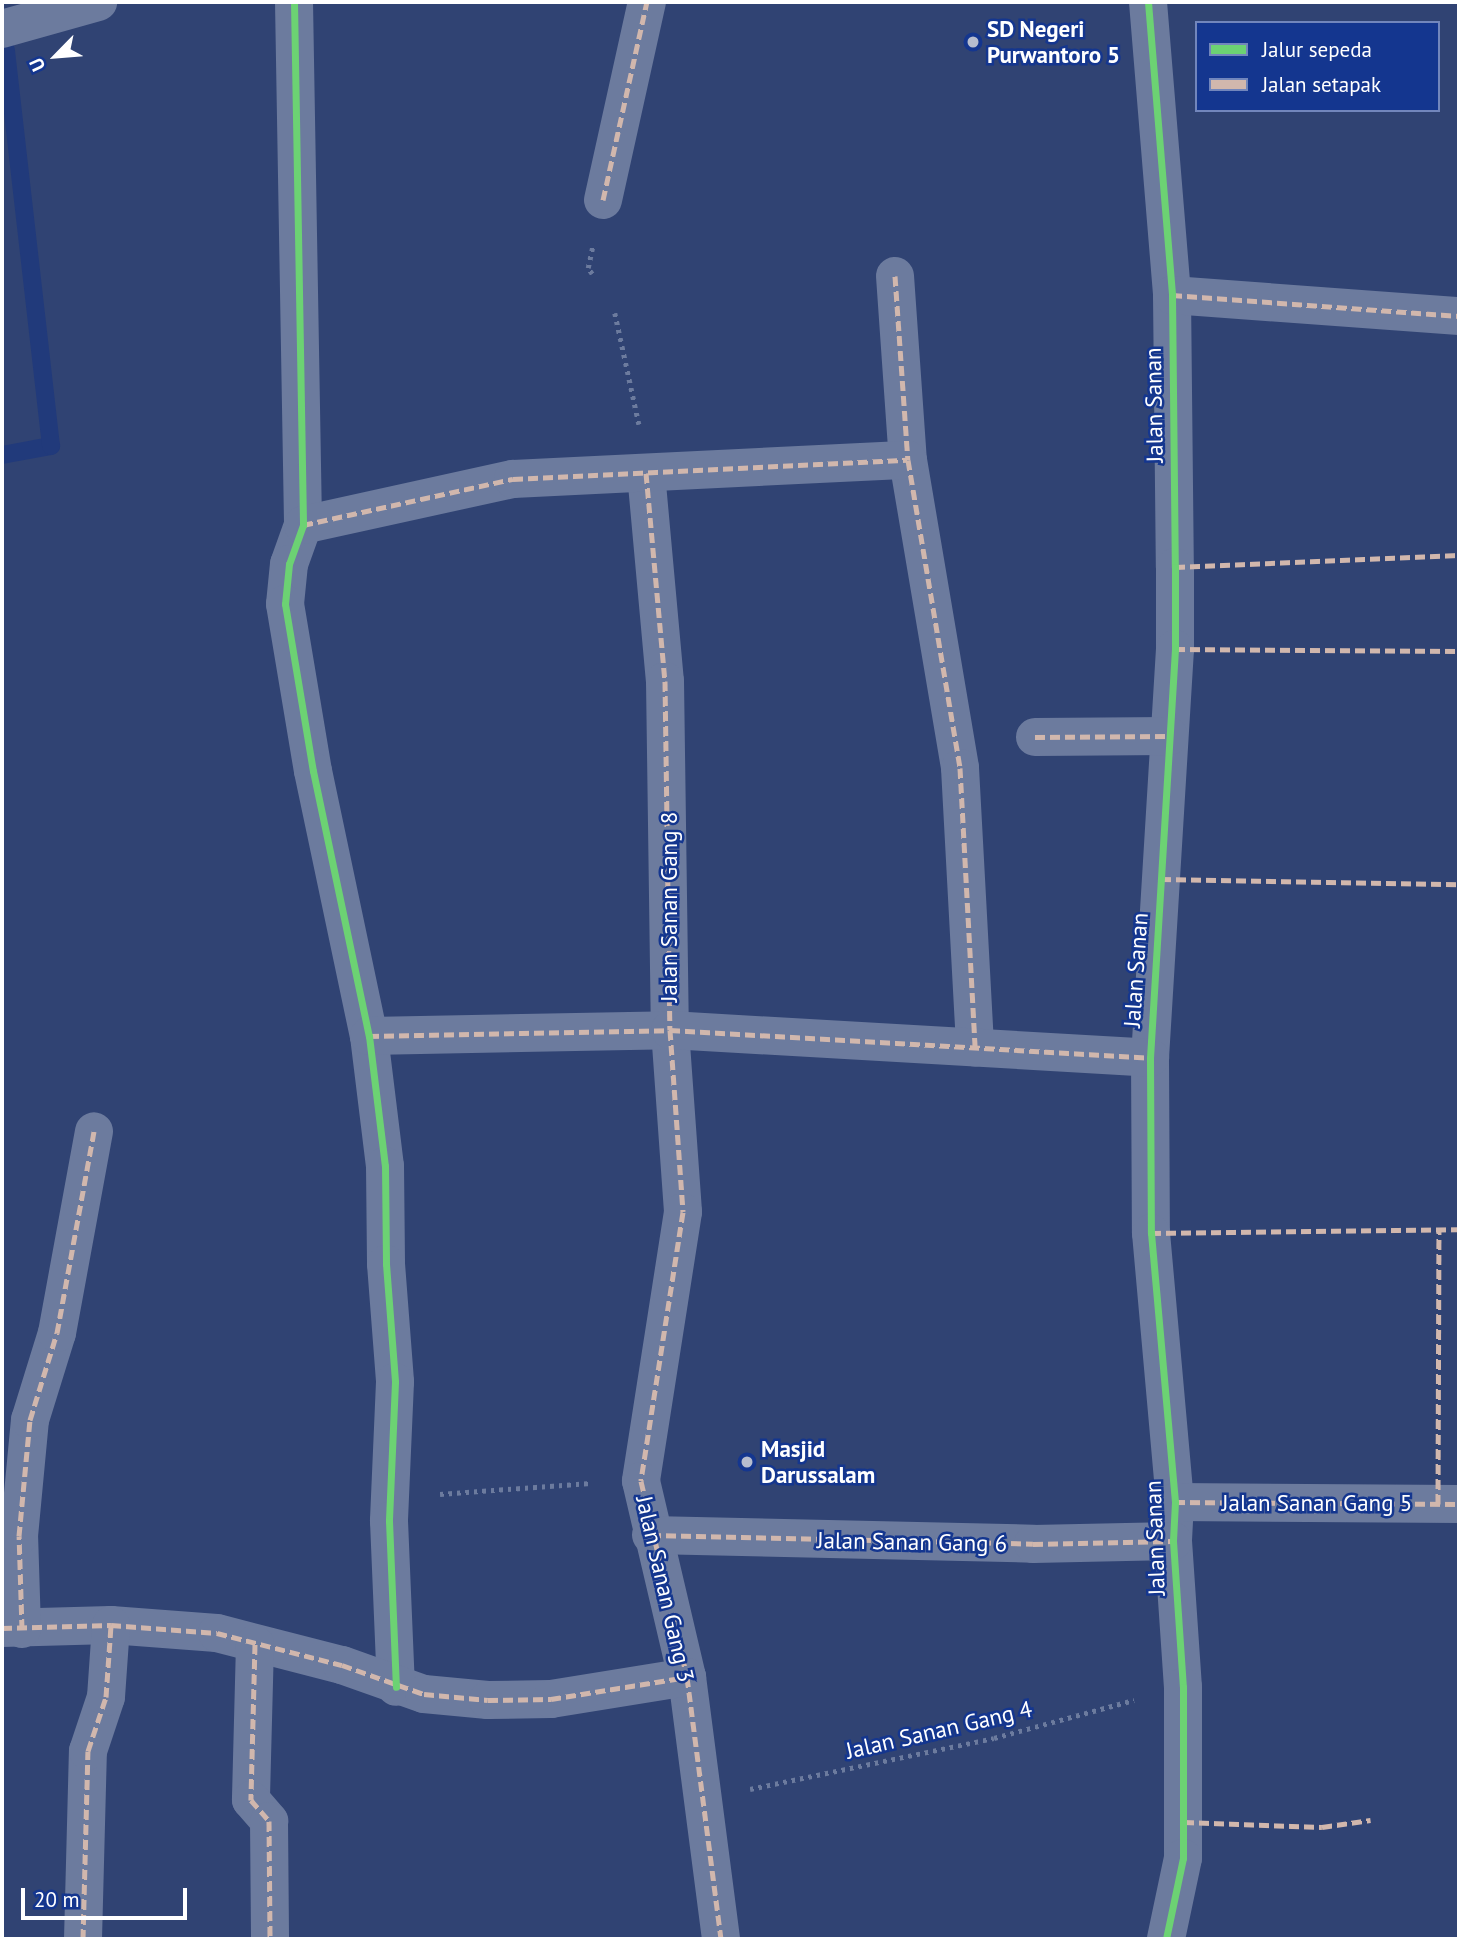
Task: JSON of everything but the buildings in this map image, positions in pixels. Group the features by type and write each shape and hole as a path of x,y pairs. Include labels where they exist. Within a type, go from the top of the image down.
{"street":[{"path":"2,29 98,2"},
{"path":"294,2 303,526 289,564 285,604 313,771 369,1036 385,1166 386,1264 395,1381 390,1499 396,1687"},
{"path":"604,200 647,2"},
{"name":"Jalan Sanan","path":"1148,2 1172,295 1175,649 1150,1058 1151,1233 1175,1502 1173,1541 1182,1687 1183,1858 1166,1939"},
{"path":"895,275 908,460 960,768 975,1048"},
{"path":"1172,295 1459,316"},
{"path":"303,526 513,480 908,460"},
{"name":"Jalan Sanan Gang 8","path":"646,473 664,681 670,1030 1150,1058"},
{"path":"1035,737 1169,736"},
{"path":"369,1036 670,1030"},
{"name":"Jalan Sanan Gang 3","path":"670,1030 683,1212 641,1481 651,1535 687,1677 721,1939"},
{"path":"94,1131 57,1333 30,1420 12,1628 111,1625 217,1633 342,1665 396,1687 424,1694 488,1700 551,1699 687,1677"},
{"name":"Jalan Sanan Gang 5","path":"1175,1502 1459,1504"},
{"name":"Jalan Sanan Gang 6","path":"651,1535 1032,1544 1173,1541"},
{"path":"83,1939 88,1751 106,1697 111,1625"},
{"path":"255,1644 251,1800 269,1821 270,1939"}],"path":[{"path":"615,313 646,473"},
{"path":"390,1499 524,1485 641,1481"}],"waterway":[{"path":"2,455 51,446 6,50"}],"marked path":[{"path":"603,200 647,2"},
{"path":"895,276 908,460 960,768 975,1048"},
{"path":"1172,295 1459,316"},
{"path":"303,525 513,479 908,460"},
{"path":"646,473 665,681 670,1030 683,1212 641,1481 687,1677 721,1939"},
{"path":"1175,567 1459,555"},
{"path":"1175,649 1459,651"},
{"path":"1035,737 1169,736"},
{"path":"1161,879 1459,884"},
{"path":"369,1036 670,1030 1150,1058"},
{"path":"22,1629 19,1536 30,1420 57,1333 94,1131"},
{"path":"1151,1233 1459,1229"},
{"path":"1438,1504 1439,1231"},
{"path":"1175,1502 1459,1504"},
{"path":"651,1535 1033,1544 1173,1541"},
{"path":"2,1628 111,1625 217,1633 342,1665 424,1694 488,1700 551,1699 687,1677"},
{"path":"83,1939 88,1751 106,1697 111,1625"},
{"path":"255,1644 251,1800 269,1821 270,1939"},
{"path":"1184,1822 1322,1827 1371,1820"}],"cycle path":[{"path":"294,2 303,525 289,564 285,604 313,771 369,1036 385,1166 386,1264 395,1382 389,1521 396,1687"},
{"path":"1148,2 1172,295 1175,567 1175,649 1150,1058 1151,1233 1175,1502 1173,1541 1183,1687 1183,1858 1166,1939"}],"place":[{"name":"SD Negeri Purwantoro 5","path":"973,42"},
{"name":"Masjid Darussalam","path":"747,1462"}]}
